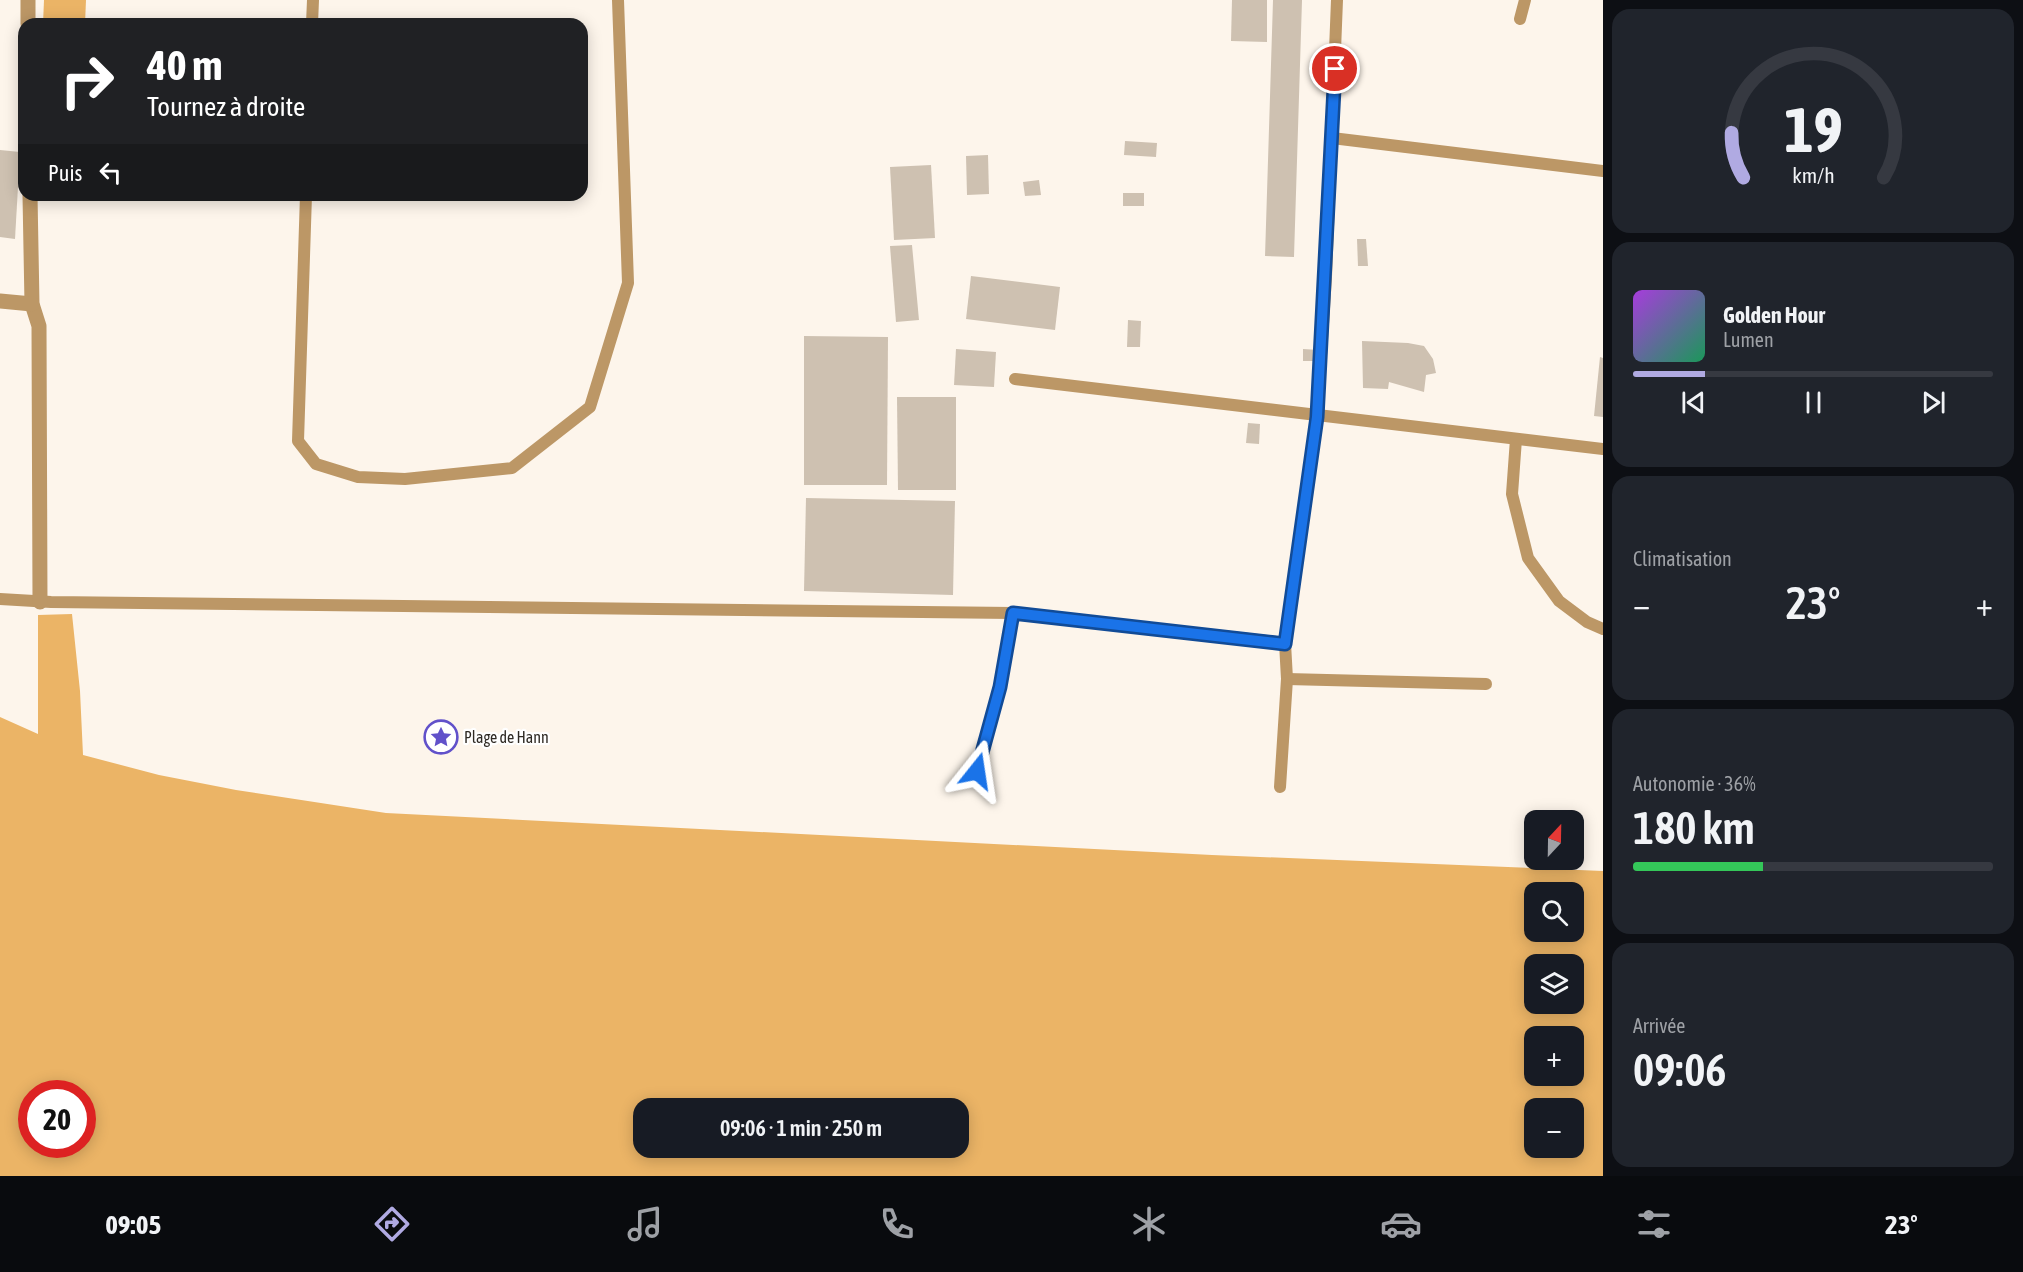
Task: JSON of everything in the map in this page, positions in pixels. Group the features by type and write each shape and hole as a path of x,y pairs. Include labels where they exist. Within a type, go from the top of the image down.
{"street":[{"path":"28,0 28,18"},
{"path":"30,201 32,304 39,326 39,602"},
{"path":"0,302 32,304"}],"lane":[{"path":"312,18 313,0"},
{"path":"306,201 298,441 316,464 358,477 405,479 512,468 590,407 628,283 618,0"},
{"path":"1280,787 1287,679 1285,644 1317,417 1337,0"},
{"path":"1520,19 1525,0"},
{"path":"1332,138 1603,171"},
{"path":"1015,379 1317,417 1603,449"},
{"path":"1516,439 1512,494 1528,558 1559,601 1587,622 1603,629"},
{"path":"0,599 39,602 1013,613 1285,644"},
{"path":"977,771 1000,687 1013,613"},
{"path":"1287,679 1486,684"}],"shaded area":[{"path":"44,0 86,0 85,18 43,18"},
{"path":"72,614 80,691 83,755 159,775 236,790 386,813 1212,855 1524,868 1524,870 1603,871 1603,1176 0,1176 0,717 38,734 38,615"}],"building":[{"path":"1232,0 1267,0 1267,42 1231,41"},
{"path":"1273,0 1302,0 1294,257 1265,256"},
{"path":"1125,141 1157,143 1156,157 1124,155"},
{"path":"0,150 18,152 15,239 0,237"},
{"path":"988,155 989,194 967,195 966,156"},
{"path":"931,165 935,238 894,240 890,167"},
{"path":"1039,180 1041,195 1025,196 1023,182"},
{"path":"1123,193 1144,193 1144,206 1123,206"},
{"path":"1357,239 1366,239 1368,266 1358,266"},
{"path":"912,245 919,320 896,322 890,246"},
{"path":"971,276 1060,287 1055,330 966,319"},
{"path":"1128,320 1141,321 1140,347 1127,347"},
{"path":"804,336 888,337 887,485 804,485"},
{"path":"1362,341 1424,346 1433,359 1436,373 1426,375 1424,392 1389,382 1388,389 1363,388"},
{"path":"956,349 996,352 994,387 954,385"},
{"path":"1303,349 1319,350 1318,361 1303,361"},
{"path":"1600,357 1603,358 1603,417 1594,416"},
{"path":"897,397 956,397 956,490 898,490"},
{"path":"1248,423 1260,424 1259,444 1246,443"},
{"path":"806,498 955,501 953,595 804,591"}],"place":[{"name":"Plage de Hann","path":"441,737"}],"route":[{"path":"977,771 1000,687 1013,613 1285,644 1292,608 1317,417 1335,69"}]}
